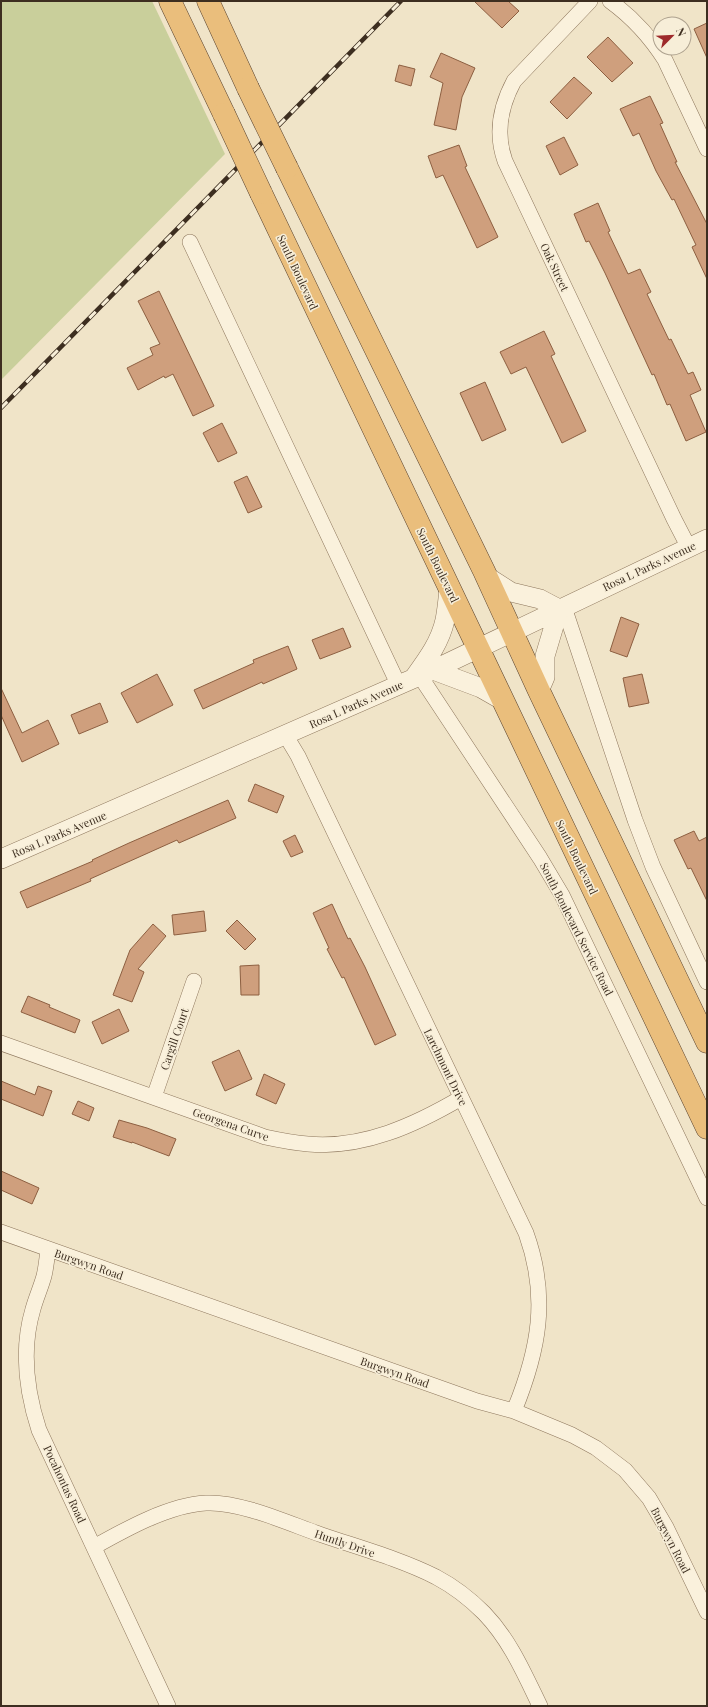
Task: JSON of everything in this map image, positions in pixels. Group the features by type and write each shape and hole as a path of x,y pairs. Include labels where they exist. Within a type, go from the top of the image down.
{"highway":[{"name":"South Boulevard","path":"170,1 707,1128"},
{"path":"208,1 248,88 486,576 539,691 707,1042"}],"street":[{"name":"Oak Street","path":"590,1 514,81 506,96 501,111 499,125 500,144 512,176 689,548"},
{"path":"610,1 644,32 665,60 707,150"},
{"path":"190,242 416,678"},
{"name":"Rosa L Parks Avenue","path":"1,859 416,678 707,539"},
{"path":"486,576 511,592 562,608"},
{"path":"416,678 438,640 444,622 449,589"},
{"path":"539,691 545,677 545,656 562,608"},
{"path":"562,608 635,820 653,867 707,982"},
{"path":"416,678 481,688 502,700"},
{"name":"South Boulevard Service Road","path":"416,678 536,851 562,895 707,1198"},
{"name":"Larchmont Drive","path":"286,736 298,756 526,1233 538,1274 540,1306 536,1342 523,1389 514,1411"},
{"name":"Cargill Court","path":"154,1097 194,981"},
{"name":"Georgena Curve","path":"1,1043 265,1136 293,1143 324,1145 353,1142 382,1136 441,1110 461,1098"},
{"name":"Burgwyn Road","path":"1,1232 469,1398 514,1411 572,1435 596,1448 612,1459 638,1484 649,1498 666,1527 707,1612"},
{"name":"Pocahontas Road","path":"48,1249 44,1275 33,1309 27,1335 26,1362 29,1393 39,1430 168,1706"},
{"name":"Huntly Drive","path":"94,1547 116,1535 176,1508 200,1504 219,1503 262,1514 397,1561 435,1577 447,1584 484,1613 498,1629 511,1648 540,1706"}],"green space":[{"path":"1,1 152,1 225,154 1,380"}],"building":[{"path":"474,1 508,1 519,11 502,28"},
{"path":"707,23 707,58 694,29"},
{"path":"608,37 633,63 612,82 587,57"},
{"path":"441,53 475,68 462,97 456,130 434,125 443,83 430,77"},
{"path":"399,65 415,69 411,86 395,81"},
{"path":"574,77 592,93 567,119 550,102"},
{"path":"650,96 663,123 660,124 677,162 675,162 707,224 707,279 692,247 696,245 674,199 672,200 656,171 639,133 633,136 620,109"},
{"path":"564,137 578,165 560,175 546,146"},
{"path":"459,145 467,166 465,167 498,237 477,248 443,175 436,178 428,156"},
{"path":"598,203 610,231 608,232 628,274 640,269 651,292 647,294 669,340 671,339 688,374 693,372 701,390 690,395 706,432 686,441 670,404 667,405 654,374 652,375 605,273 589,241 586,242 574,214"},
{"path":"159,291 214,406 193,416 173,374 165,378 164,376 138,390 127,368 153,355 150,348 160,344 138,301"},
{"path":"544,331 555,354 551,356 586,431 562,443 526,367 511,374 500,352"},
{"path":"485,382 506,430 482,441 460,393"},
{"path":"222,423 237,453 218,462 203,433"},
{"path":"247,476 262,507 248,513 234,482"},
{"path":"621,617 639,624 627,657 610,651"},
{"path":"343,628 351,647 320,659 312,640"},
{"path":"288,646 297,669 263,684 262,682 203,709 194,690 254,663 253,660"},
{"path":"157,674 173,705 137,723 121,693"},
{"path":"642,674 649,703 629,707 623,678"},
{"path":"1,688 22,733 48,720 59,744 22,762 1,715"},
{"path":"100,703 108,722 79,734 71,715"},
{"path":"255,784 284,796 277,813 248,801"},
{"path":"228,800 236,818 179,843 177,840 90,879 91,881 27,908 20,892"},
{"path":"694,831 699,841 707,837 707,901 691,868 688,869 674,840"},
{"path":"295,835 303,852 291,857 283,841"},
{"path":"332,904 348,939 350,938 365,967 396,1035 375,1045 344,977 342,978 327,949 329,948 313,913"},
{"path":"204,911 206,931 174,935 172,915"},
{"path":"237,920 256,939 245,950 226,931"},
{"path":"153,924 166,936 138,969 144,972 132,1002 113,995 130,950"},
{"path":"259,965 259,995 241,995 240,966"},
{"path":"28,996 80,1020 75,1033 21,1012"},
{"path":"119,1009 129,1031 102,1044 92,1022"},
{"path":"239,1050 252,1079 225,1091 212,1062"},
{"path":"264,1074 285,1084 276,1104 256,1095"},
{"path":"1,1081 35,1095 38,1086 52,1091 43,1116 1,1099"},
{"path":"78,1101 94,1108 89,1121 72,1114"},
{"path":"119,1120 147,1128 176,1139 169,1156 132,1142 113,1137"},
{"path":"1,1171 39,1188 32,1204 1,1190"}],"railway":[{"path":"1,408 401,1"}]}
